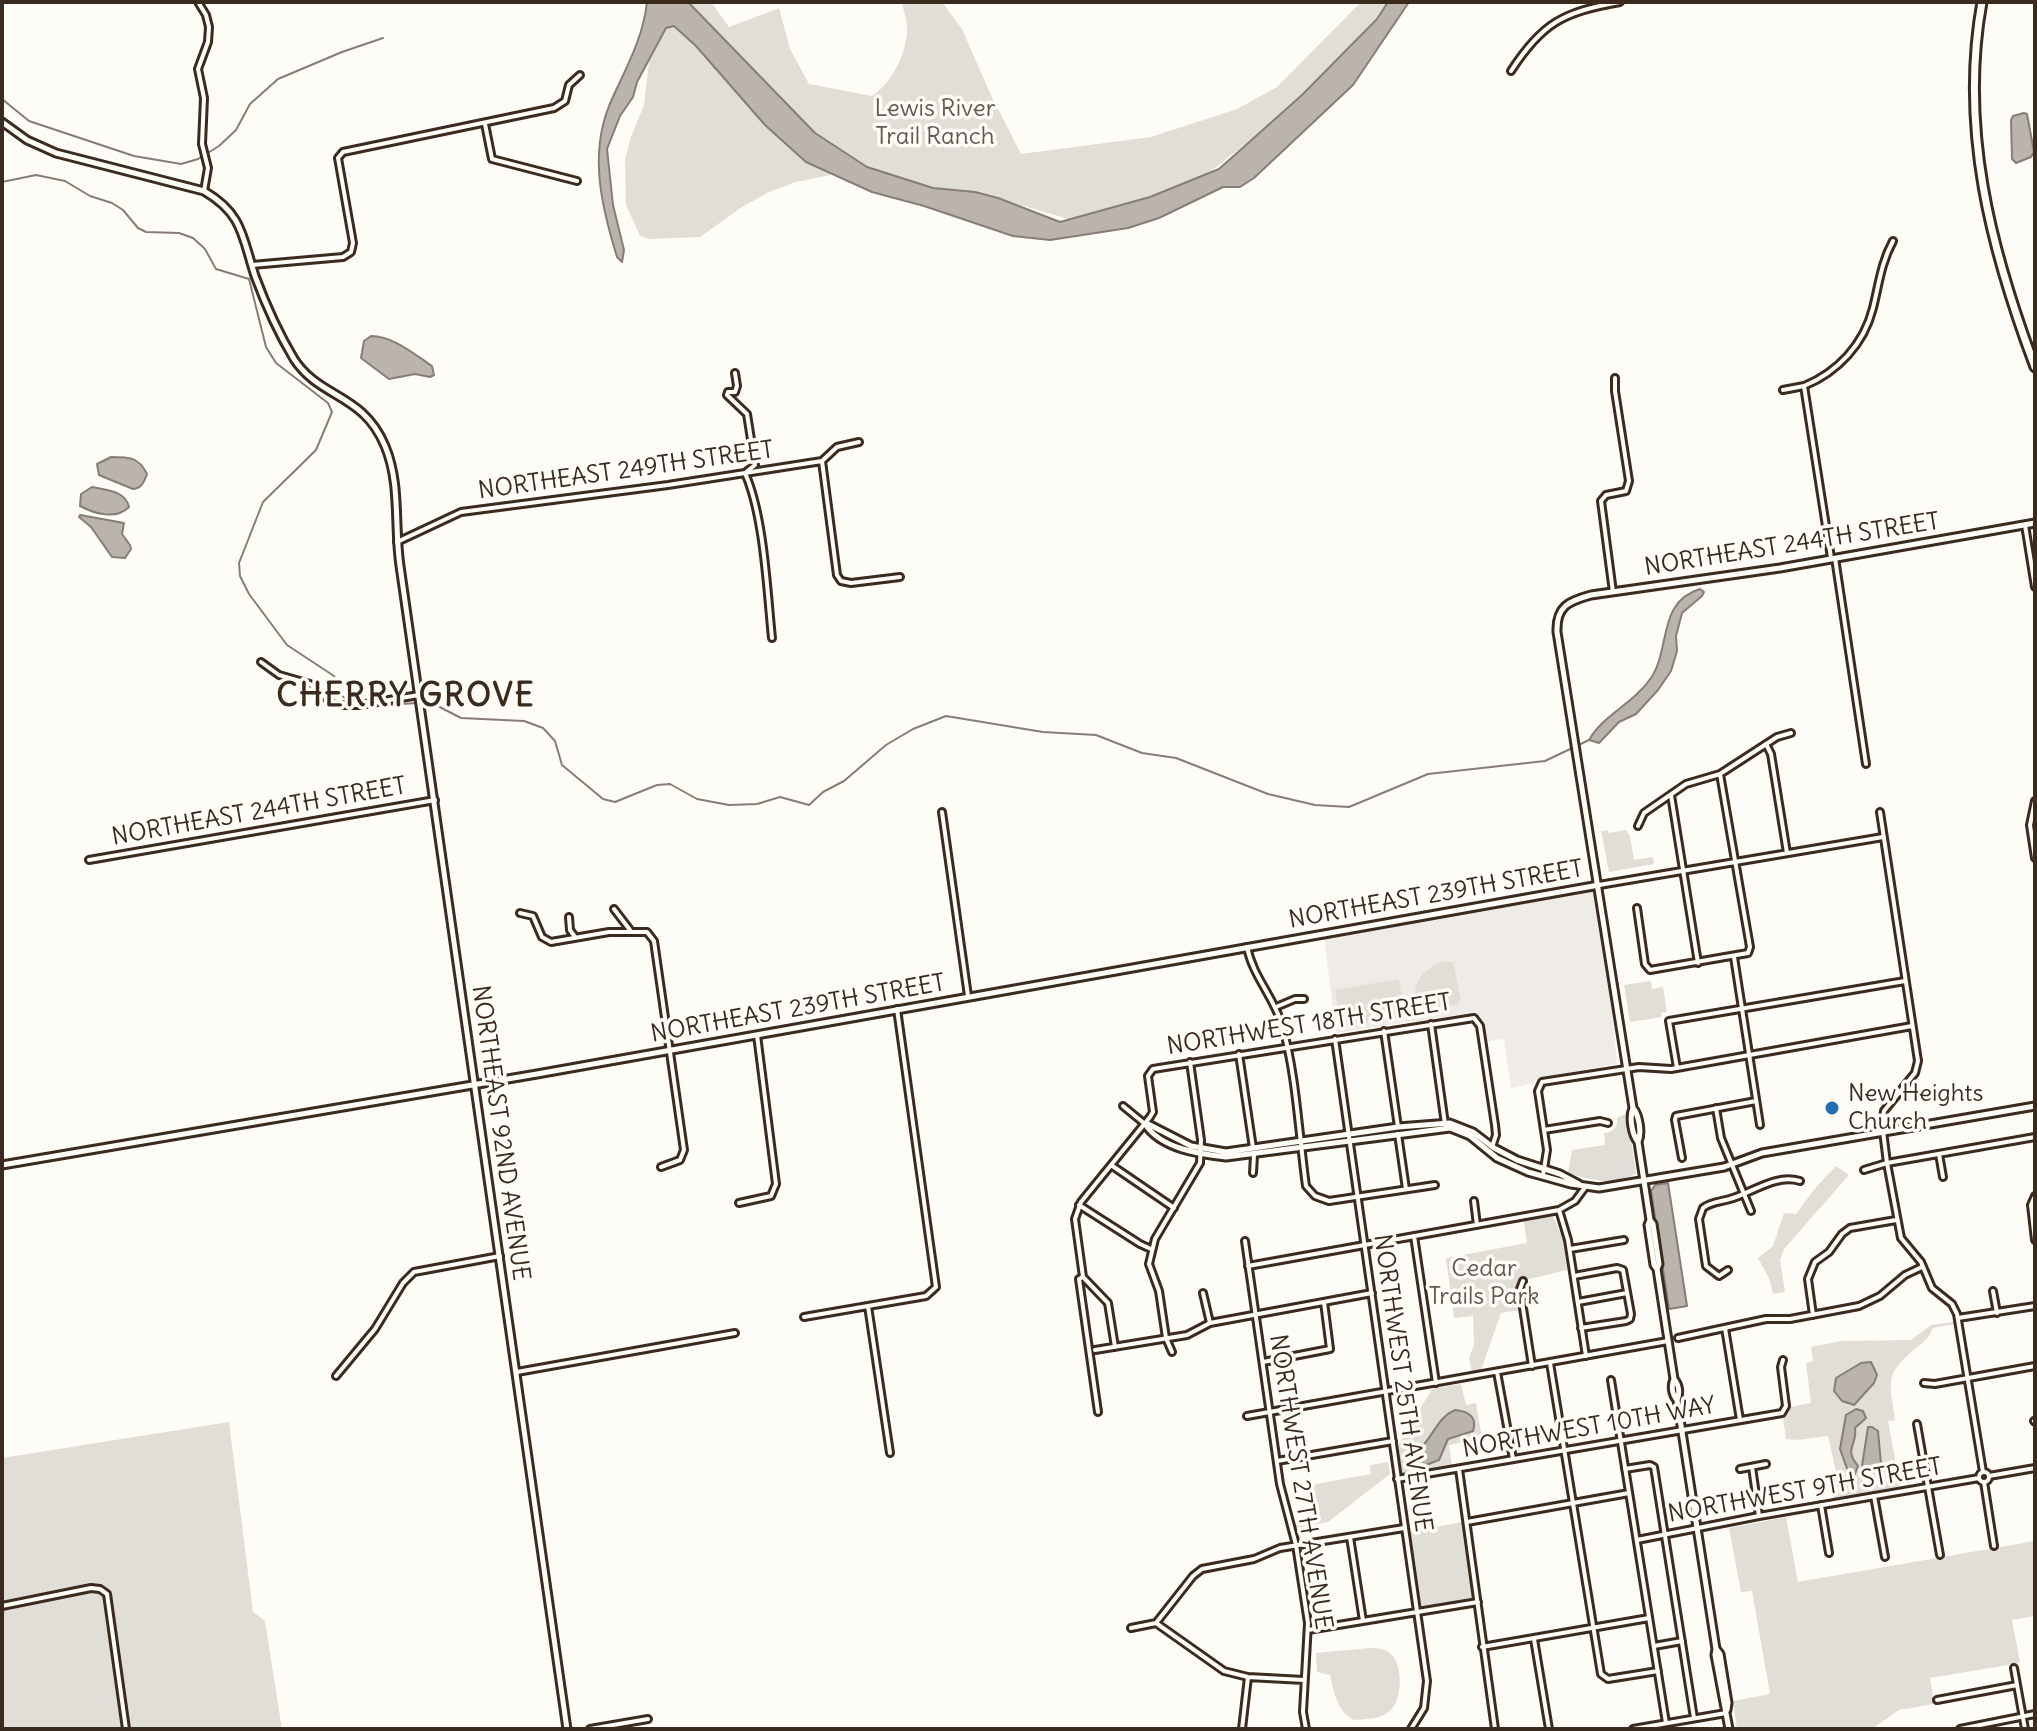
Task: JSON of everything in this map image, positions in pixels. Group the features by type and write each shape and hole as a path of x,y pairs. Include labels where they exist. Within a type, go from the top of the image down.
{"main road":[{"path":"1982,2 1974,74 1979,169 1999,265 2035,367"}],"street":[{"path":"2,122 39,147 56,153 204,191 208,168 202,144 204,98 198,69 208,42 209,27 198,2"},
{"path":"1511,71 1538,33 1551,23 1588,9 1620,2"},
{"path":"252,265 343,257 351,252 353,243 338,158 350,149 485,124 560,106 565,101 569,85 580,75"},
{"path":"485,124 492,159 577,181"},
{"name":"NORTHEAST 92ND AVENUE","path":"204,191 219,199 237,219 261,290 300,367 318,383 360,409 374,424 395,479 397,542 567,1729"},
{"path":"1783,390 1804,386 1834,368 1860,339 1871,314 1882,262 1893,241"},
{"path":"735,373 735,392 728,392 727,395 747,414 755,465 745,473 752,489 758,523 772,638"},
{"path":"1613,592 1601,503 1604,496 1626,491 1629,483 1615,378"},
{"path":"1804,386 1866,764"},
{"name":"NORTHEAST 249TH STREET","path":"397,542 461,512 822,461 833,450 859,442"},
{"path":"822,461 837,575 841,581 851,583 900,577"},
{"name":"NORTHEAST 244TH STREET","path":"1599,885 1557,632 1559,612 1571,600 1833,559 2035,523"},
{"path":"2025,525 2035,587"},
{"path":"261,662 279,675 310,684 334,705 359,705 419,695"},
{"path":"1638,826 1644,813 1689,782 1720,774 1777,737 1791,733"},
{"path":"1766,744 1771,754 1787,853"},
{"path":"1637,908 1648,969 1748,953 1750,947 1720,774"},
{"path":"1671,794 1698,963"},
{"name":"NORTHEAST 244TH STREET","path":"89,860 435,800"},
{"path":"2035,801 2030,825 2035,858"},
{"path":"942,812 968,996"},
{"path":"1880,812 1917,1054 1915,1073 1884,1111 1887,1163 1901,1238 1922,1267 1932,1288 1952,1304 1958,1319 1983,1472 1979,1478 1984,1482 1994,1546"},
{"path":"1729,1729 1728,1703 1720,1654 1716,1649 1681,1430 1678,1383 1674,1379 1652,1253 1638,1142 1640,1137 1599,885 1883,837"},
{"name":"NORTHEAST 239TH STREET","path":"2,1165 476,1085 1599,885"},
{"path":"614,909 630,930"},
{"path":"520,913 533,916 546,941 555,943 630,930 647,932 654,941 684,1150 680,1160 661,1167"},
{"path":"569,917 571,935 577,938"},
{"path":"1247,947 1254,973 1275,1007 1287,1046 1306,1186 1315,1196 1329,1201 1435,1185"},
{"path":"1734,957 1760,1125"},
{"path":"1677,1068 1669,1021 1905,981"},
{"path":"1275,1007 1304,999"},
{"path":"804,1317 926,1296 933,1292 936,1281 897,1009"},
{"name":"NORTHWEST 18TH STREET","path":"1145,1124 1153,1112 1148,1071 1469,1017 1476,1019 1480,1026 1496,1135 1491,1149"},
{"path":"1431,1024 1445,1125"},
{"path":"1544,1173 1547,1154 1538,1091 1541,1083 1627,1069 1677,1068 1912,1026"},
{"path":"1384,1031 1406,1189"},
{"path":"739,1203 771,1196 776,1184 757,1035"},
{"name":"NORTHWEST 25TH AVENUE","path":"1335,1038 1427,1681 1427,1698 1411,1729"},
{"path":"1239,1054 1254,1152 1253,1173"},
{"path":"1172,1352 1166,1338 1160,1295 1149,1268 1151,1249 1195,1175 1201,1152 1190,1062"},
{"path":"1682,1158 1676,1116 1756,1101"},
{"path":"1123,1106 1164,1140 1226,1157 1445,1125 1491,1149 1504,1162 1583,1185 1605,1188 1731,1164 1762,1153 2035,1106"},
{"path":"1716,1108 1721,1138 1751,1211"},
{"path":"1544,1130 1600,1121 1608,1123"},
{"path":"1115,1347 1108,1303 1083,1277 1076,1212 1145,1124"},
{"path":"1864,1170 1887,1163 2035,1137"},
{"path":"1939,1154 1943,1177"},
{"path":"1111,1165 1174,1208"},
{"path":"1728,1270 1719,1276 1706,1266 1699,1219 1701,1209 1709,1203 1742,1195 1766,1184 1792,1179 1800,1181"},
{"path":"1248,1266 1559,1210 1575,1201 1583,1185"},
{"path":"2035,1196 2031,1205 2035,1240"},
{"path":"1474,1201 1477,1225"},
{"path":"1079,1205 1151,1249"},
{"path":"1559,1210 1570,1249 1586,1356"},
{"path":"1813,1315 1808,1283 1810,1269 1846,1231 1896,1220"},
{"path":"1414,1236 1436,1383"},
{"path":"1570,1249 1624,1240"},
{"name":"NORTHWEST 27TH AVENUE","path":"1245,1241 1283,1500 1296,1545 1308,1630 1303,1712 1306,1729"},
{"path":"336,1376 383,1318 403,1283 414,1272 500,1256"},
{"path":"1678,1338 1766,1319 1782,1320 1868,1303 1901,1277 1922,1267"},
{"path":"1574,1276 1621,1269 1624,1271 1627,1293 1630,1319 1581,1328"},
{"path":"1083,1277 1079,1279 1098,1412"},
{"path":"1523,1281 1520,1289 1532,1366"},
{"path":"1993,1291 1997,1313"},
{"path":"1203,1293 1210,1323"},
{"path":"1095,1350 1187,1335 1210,1323 1372,1293"},
{"path":"1578,1302 1627,1293"},
{"path":"1263,1362 1328,1351 1331,1345 1324,1302"},
{"path":"868,1306 890,1453"},
{"path":"1958,1319 2035,1306"},
{"path":"1725,1327 1740,1420"},
{"path":"516,1372 735,1333"},
{"path":"1247,1416 1668,1341"},
{"name":"NORTHWEST 10TH WAY","path":"1397,1479 1782,1413 1786,1410 1781,1367 1783,1360"},
{"path":"1550,1363 1601,1674 1604,1679 1658,1671"},
{"path":"1924,1383 2035,1366"},
{"path":"1497,1372 1513,1459"},
{"path":"1611,1380 1666,1723"},
{"path":"1917,1424 1940,1555"},
{"path":"1277,1461 1393,1441"},
{"path":"1740,1469 1766,1464"},
{"path":"1625,1469 1654,1467 1694,1718"},
{"path":"1752,1467 1759,1516"},
{"path":"1984,1482 1989,1476 2035,1468"},
{"path":"1459,1469 1495,1729"},
{"path":"1983,1472 1989,1476"},
{"name":"NORTHWEST 9TH STREET","path":"1637,1540 1979,1478"},
{"path":"1467,1522 1629,1493"},
{"path":"1874,1495 1885,1557"},
{"path":"1821,1505 1829,1553"},
{"path":"1131,1628 1156,1623 1198,1571 1254,1559 1276,1549 1404,1528"},
{"path":"1350,1536 1363,1621"},
{"path":"2,1606 91,1588 107,1594 126,1729"},
{"path":"1308,1630 1478,1602"},
{"path":"1482,1647 1649,1618"},
{"path":"1156,1623 1224,1671 1248,1677 1304,1680"},
{"path":"1534,1639 1549,1729"},
{"path":"1654,1646 1682,1641"},
{"path":"2014,1668 2025,1729"},
{"path":"1242,1729 1248,1677"},
{"path":"1937,1700 2017,1685"},
{"path":"1633,1729 1726,1713"},
{"path":"1960,1729 1990,1726 2035,1714"},
{"path":"590,1729 648,1719"}],"shaded area":[{"path":"647,2 688,2 815,133 867,167 933,188 975,192 998,198 1060,222 1150,197 1219,169 1302,95 1377,19 1388,2 1409,2 1353,85 1254,178 1240,187 1223,187 1159,218 1128,228 1050,240 1013,236 872,192 806,162 765,125 696,46 674,26 666,28 637,82 633,97 620,116 607,149 613,205 624,250 622,262 617,257 603,201 600,144 609,106 637,42"},
{"path":"2027,114 2034,152 2031,157 2016,163 2012,159 2011,120 2013,116"},
{"path":"371,336 403,346 432,366 434,375 415,374 389,379 361,358 364,341"},
{"path":"111,457 128,458 141,464 147,474 141,486 133,489 99,475 97,464"},
{"path":"92,487 120,494 129,507 118,513 105,514 80,506 81,494"},
{"path":"80,515 124,523 122,534 131,549 125,558 112,557"},
{"path":"1700,589 1704,592 1702,596 1682,613 1671,671 1658,690 1636,714 1619,722 1599,743 1589,740 1602,723 1651,678 1677,604 1686,595"},
{"path":"1589,888 1597,893 1617,1064 1539,1078 1531,1084 1511,1088 1504,1039 1483,1042 1478,1021 1472,1015 1336,1033 1324,936"},
{"path":"1668,1183 1687,1306 1669,1309 1651,1191 1655,1185"},
{"path":"1871,1362 1877,1375 1874,1383 1854,1405 1842,1401 1834,1391 1836,1378 1861,1363"},
{"path":"1856,1409 1863,1411 1866,1418 1855,1428 1851,1451 1858,1466 1853,1479 1840,1449 1846,1415"},
{"path":"1455,1410 1471,1416 1473,1431 1448,1439 1439,1460 1426,1465 1406,1466 1441,1420"},
{"path":"1868,1427 1878,1431 1881,1464 1872,1471 1862,1466"}],"green space":[{"name":"Lewis River Trail Ranch","path":"688,2 711,2 729,27 779,8 790,49 809,84 872,96 892,75 904,48 907,28 902,2 942,2 962,29 1021,154 1151,137 1237,109 1277,87 1361,2 1392,2 1282,115 1202,178 1136,205 1072,220 975,192 933,188 867,167 815,133"},
{"path":"674,26 767,126 808,161 831,175 796,182 769,192 700,237 649,239 640,236 626,205 625,159 644,105 649,62 664,30"},
{"path":"1608,830 1609,833 1626,830 1634,860 1653,857 1654,864 1609,872 1601,831"},
{"path":"1441,962 1453,962 1461,999 1457,1005 1416,1009 1415,993 1419,980"},
{"path":"1399,979 1405,1017 1341,1027 1335,990"},
{"path":"1651,981 1652,989 1663,987 1667,1012 1661,1013 1662,1017 1630,1022 1624,985"},
{"path":"1627,1113 1636,1173 1629,1178 1612,1181 1568,1173 1572,1150 1605,1145 1604,1133 1613,1130 1617,1118"},
{"path":"1836,1166 1849,1175 1784,1249 1780,1260 1785,1292 1773,1294 1769,1278 1758,1258 1773,1246 1784,1213 1796,1214"},
{"name":"Cedar Trails Park","path":"1553,1216 1563,1240 1567,1270 1517,1282 1519,1310 1501,1313 1481,1370 1472,1372 1469,1358 1474,1345 1473,1316 1454,1318 1446,1258 1527,1243 1524,1221"},
{"path":"1953,1322 1933,1328 1894,1371 1891,1395 1895,1420 1888,1421 1900,1486 1832,1499 1838,1481 1828,1436 1786,1439 1783,1418 1790,1407 1811,1403 1806,1363 1813,1361 1811,1347 1842,1341 1911,1340 1931,1325"},
{"path":"1461,1384 1466,1405 1476,1403 1482,1438 1449,1445 1452,1465 1401,1475 1398,1445 1432,1389"},
{"path":"229,1422 253,1612 265,1621 282,1729 2,1729 2,1458"},
{"path":"1388,1462 1390,1474 1328,1522 1296,1528 1294,1522 1313,1518 1305,1486 1371,1474 1370,1465"},
{"path":"1786,1517 1798,1582 2035,1541 2035,1616 2012,1620 2020,1663 1930,1678 1934,1704 1899,1710 1872,1729 1737,1729 1733,1701 1770,1694 1752,1591 1741,1592 1729,1528"},
{"path":"1462,1522 1472,1598 1421,1607 1409,1532"},
{"path":"1383,1649 1393,1656 1400,1676 1399,1692 1394,1706 1386,1714 1354,1720 1340,1707 1330,1675 1317,1672 1316,1653"}],"waterway":[{"path":"2,99 29,121 134,156 181,164 198,159 219,146 236,130 250,104 278,79 383,38"},
{"path":"2,182 36,175 65,181 90,196 112,203 146,232 179,233 193,238 205,249 216,269 249,279 266,347 276,363 328,403 332,412 316,450 263,502 239,563 240,576 249,594 287,645 334,676 340,694 351,703"},
{"path":"423,703 430,702 461,718 524,721 543,728 555,741 562,765 603,799 615,802 657,785 670,784 697,799 729,805 757,804 780,797 809,805 823,792 844,781 886,745 913,729 946,716 1043,732 1096,735 1142,753 1176,758 1268,794 1315,805 1349,807 1428,774 1545,761 1589,740"},
{"path":"356,707 417,703"}],"place":[{"name":"New Heights Church","path":"1832,1108"}],"district":[{"name":"CHERRY GROVE","path":"406,697"}]}
